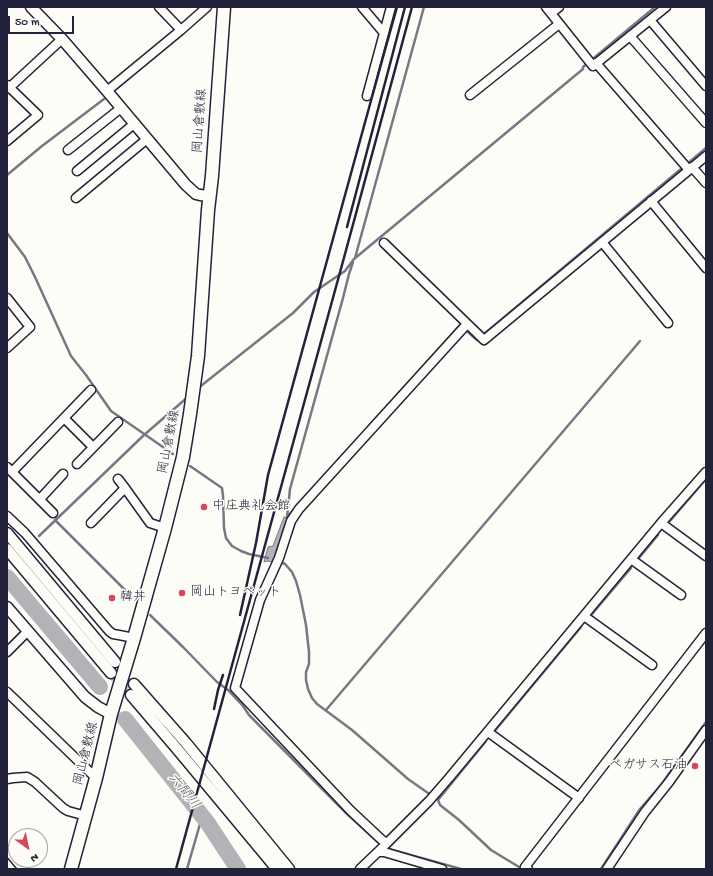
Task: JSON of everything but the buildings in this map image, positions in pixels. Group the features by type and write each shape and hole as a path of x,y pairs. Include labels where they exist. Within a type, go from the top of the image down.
{"main road":[{"name":"岡山倉敷線","path":"71,869 96,778 111,714 165,528 183,457 198,356 224,7"}],"street":[{"path":"31,7 62,39 107,91 146,140 186,185 200,196 209,196"},
{"path":"159,7 180,30"},
{"path":"107,91 207,7"},
{"path":"362,7 384,33"},
{"path":"367,96 391,7"},
{"path":"559,7 548,10 592,62 688,167 706,183"},
{"path":"592,62 630,36 666,7"},
{"path":"650,20 706,86"},
{"path":"470,95 559,24"},
{"path":"630,36 706,123"},
{"path":"7,140 38,115 8,86 62,39"},
{"path":"68,150 121,108"},
{"path":"77,171 134,124"},
{"path":"76,198 146,140"},
{"path":"384,243 465,326 484,340 651,201 688,167 706,156"},
{"path":"651,201 706,268"},
{"path":"602,242 668,323"},
{"path":"7,298 30,327 7,348"},
{"path":"442,869 384,852 382,840 350,810 235,688 260,600 277,561 290,521 465,326"},
{"path":"53,513 9,469 64,418 91,390"},
{"path":"64,418 93,447"},
{"path":"77,464 118,422"},
{"path":"360,869 433,796 661,523 706,472"},
{"path":"40,499 63,474"},
{"path":"118,479 150,523 165,528"},
{"path":"91,522 125,488"},
{"path":"7,516 25,533 109,631 113,634 134,638"},
{"path":"661,523 706,556"},
{"path":"7,533 115,662"},
{"path":"7,549 111,673"},
{"path":"631,559 681,595"},
{"path":"7,607 85,698 111,714"},
{"path":"584,616 652,665"},
{"path":"7,652 28,631"},
{"path":"528,869 525,867 706,633"},
{"path":"134,684 186,743 289,869"},
{"path":"7,692 96,778"},
{"path":"131,696 277,869"},
{"path":"607,869 645,812 669,782 706,730"},
{"path":"488,732 579,798"},
{"path":"7,779 27,777 35,782 63,808 86,816"},
{"path":"7,850 23,869"}],"shaded area":[{"path":"284,517 288,518 273,562 264,562 268,547 273,546"}],"waterway":[{"path":"355,258 424,7"},
{"path":"197,389 293,313 314,292 345,271 354,259 583,69 583,67 655,7"},
{"path":"117,88 130,77"},
{"path":"7,175 42,146 104,99"},
{"path":"368,427 460,325 477,340 706,148"},
{"path":"7,233 25,257 71,356 111,411 173,454"},
{"path":"287,517 290,489 353,262"},
{"path":"326,710 640,341"},
{"path":"39,536 144,435 189,396"},
{"path":"190,466 222,488 224,528 226,538 232,546 249,554 268,558"},
{"path":"670,521 706,479"},
{"path":"287,517 296,507"},
{"path":"55,520 134,599"},
{"path":"639,558 658,535"},
{"path":"278,561 285,564 292,572 300,595 306,625 309,652 309,664 306,672 306,680 312,698 317,704 352,730 408,779 438,800 440,805 459,820 491,850 522,869"},
{"path":"592,614 631,568"},
{"name":"六間川","path":"7,577 100,687"},
{"path":"150,615 217,682 228,690 249,715 346,813 380,844 389,849 461,869"},
{"path":"493,733 581,627"},
{"name":"六間川","path":"125,719 207,822 238,869"},
{"path":"601,869 640,809 661,785 706,722"},
{"path":"438,800 486,741"},
{"path":"187,869 202,817"}],"tunnel":[{"path":"111,673 131,695"}],"railway":[{"path":"240,615 256,543 268,475 397,7"},
{"path":"347,227 405,7"},
{"path":"176,869 412,7"},
{"path":"214,709 223,675"}],"place":[{"name":"中庄典礼会館","path":"204,507"},
{"name":"岡山トヨペット","path":"182,593"},
{"name":"韓丼","path":"112,598"},
{"name":"ペガサス石油","path":"695,766"}]}
